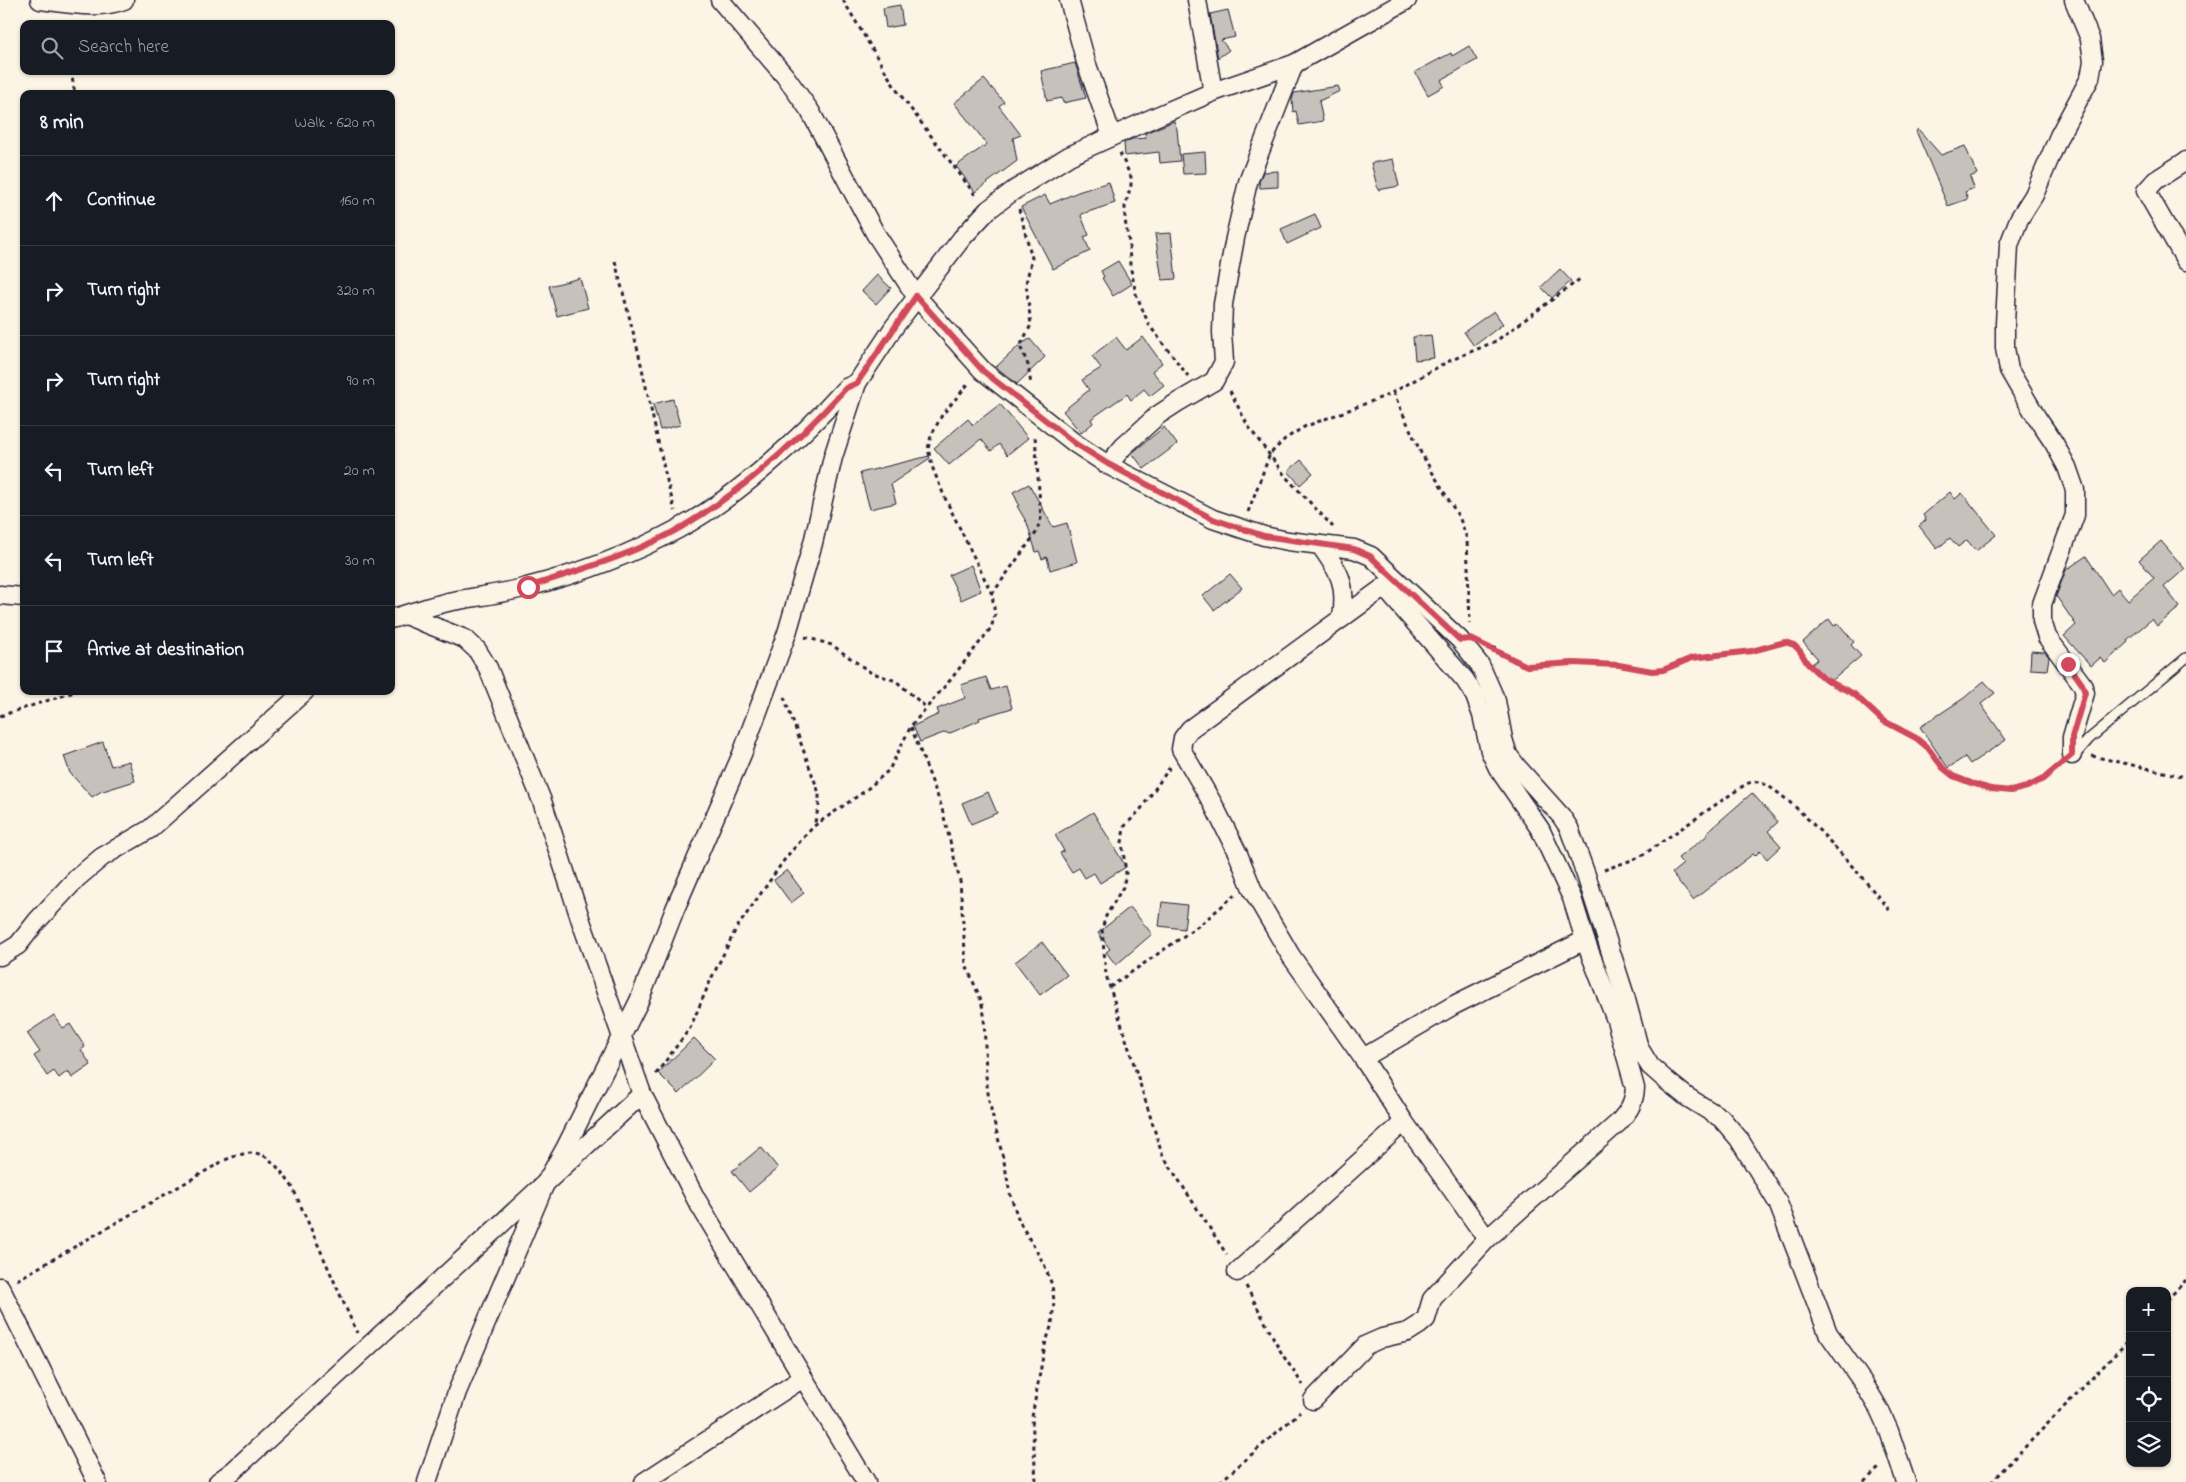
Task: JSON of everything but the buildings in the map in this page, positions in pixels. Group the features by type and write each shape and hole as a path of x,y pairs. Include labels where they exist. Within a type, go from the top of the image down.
{"street":[{"path":"40,0 82,5 112,4 124,0"},
{"path":"720,0 785,76 810,111 875,233 916,296 983,371 1076,444 1108,464 1213,519 1264,536 1354,549 1370,556 1465,680 1475,696 1482,715 1490,751 1498,768 1540,829 1572,898 1585,940 1616,1020 1635,1088 1634,1100 1618,1123 1487,1239 1432,1299 1426,1319 1408,1332 1382,1338 1366,1345 1313,1400"},
{"path":"1069,0 1086,62 1112,136"},
{"path":"1197,0 1214,92"},
{"path":"427,1482 458,1392 544,1186 639,1001 742,754 787,634 813,543 833,457 857,383 916,296 962,238 988,210 1013,191 1069,156 1112,136 1214,92 1294,64 1407,0"},
{"path":"2074,0 2090,39 2093,61 2090,78 2059,136 2034,195 2009,245 2005,324 2009,370 2026,401 2054,443 2067,467 2075,490 2076,515 2042,604 2042,621 2047,637 2082,684 2085,693 2072,737 2074,755"},
{"path":"1108,464 1123,447 1158,415 1214,381 1224,362 1223,304 1234,238 1248,182 1294,64"},
{"path":"2186,161 2156,180 2146,191 2186,261"},
{"path":"398,617 452,601 484,597 528,587 611,559 680,528 720,502 758,472 794,441 846,388 857,383"},
{"path":"1320,545 1341,579 1345,596 1342,618"},
{"path":"1390,583 1466,639 1496,701 1508,755 1565,822 1586,875 1625,996 1639,1048 1650,1066 1687,1097 1721,1118 1739,1139 1778,1203 1828,1334 1864,1384 1879,1409 1889,1431 1906,1482"},
{"path":"1390,583 1190,729 1183,738 1181,749 1213,804 1250,882 1291,956 1363,1058 1404,1122 1487,1239"},
{"path":"0,595 20,597"},
{"path":"398,617 465,639 477,650 488,668 542,801 620,1037 642,1094 696,1199 866,1482"},
{"path":"0,956 18,945 37,921 77,878 102,857 150,829 301,695"},
{"path":"1363,1058 1454,1005 1585,940"},
{"path":"218,1482 544,1186 642,1094"},
{"path":"1237,1272 1404,1122"},
{"path":"1,1288 97,1482"},
{"path":"644,1482 803,1378"}],"lane":[{"path":"2074,755 2090,739 2186,658"}],"path":[{"path":"843,0 896,89 988,210"},
{"path":"72,75 74,90"},
{"path":"1112,136 1130,177 1125,206 1125,220 1130,265 1136,294 1149,325 1181,365 1197,392"},
{"path":"992,594 1036,534 1041,518 1031,379 1025,356 1020,346 1031,325 1026,284 1032,258 1013,191"},
{"path":"615,261 640,356 665,473 680,528"},
{"path":"1243,529 1251,500 1270,454 1285,438 1304,427 1393,392 1447,362 1496,341 1580,279"},
{"path":"1224,362 1227,383 1232,397 1248,426 1286,477 1354,549"},
{"path":"642,1094 690,1028 712,977 736,929 787,856 814,826 865,791 884,774 894,760 904,735 910,726 992,628 995,615 992,594 945,498 933,469 928,449 942,415 964,388 983,371"},
{"path":"1393,392 1421,453 1460,519 1467,539 1466,639 1527,666 1573,663 1619,665 1652,671 1663,670 1692,658 1752,651 1785,642 1794,645 1807,663 1824,679 1854,694 1882,720 1916,738 1928,748 1943,768 1953,776 1971,783 1991,789 2011,791 2027,787 2043,779 2074,755 2101,758 2186,778"},
{"path":"787,634 815,638 832,645 870,672 896,681 927,708"},
{"path":"774,670 819,793 819,805 814,826"},
{"path":"0,716 65,695"},
{"path":"910,726 941,804 960,881 966,965 981,1000 984,1014 986,1076 989,1101 1010,1194 1019,1221 1044,1264 1052,1285 1054,1301 1052,1324 1045,1345 1032,1416 1036,1482"},
{"path":"1181,749 1164,779 1124,828 1122,843 1126,873 1123,887 1106,916 1102,929 1106,975 1162,1154 1237,1272 1282,1354 1313,1400 1220,1482"},
{"path":"1586,875 1615,868 1640,857 1740,788 1750,782 1758,782 1780,794 1862,876 1890,911"},
{"path":"1110,987 1201,924 1250,882"},
{"path":"1,1288 223,1162 241,1153 258,1152 277,1166 292,1186 364,1349"},
{"path":"2171,1296 2186,1280"},
{"path":"1991,1482 2126,1343"}],"route":[{"path":"528,587 611,559 648,544 680,528 720,502 787,447 846,388 857,383 916,296 983,371 1034,413 1076,444 1108,464 1213,519 1264,536 1288,541 1354,549 1370,556 1425,605 1460,640 1471,639 1527,666 1538,667 1573,663 1619,665 1652,671 1663,670 1692,658 1709,654 1752,651 1785,642 1794,645 1800,651 1814,672 1854,694 1882,720 1905,730 1916,738 1928,748 1943,768 1953,776 1991,789 2011,791 2027,787 2043,779 2072,755 2072,737 2085,693 2082,684 2068,664"}]}
